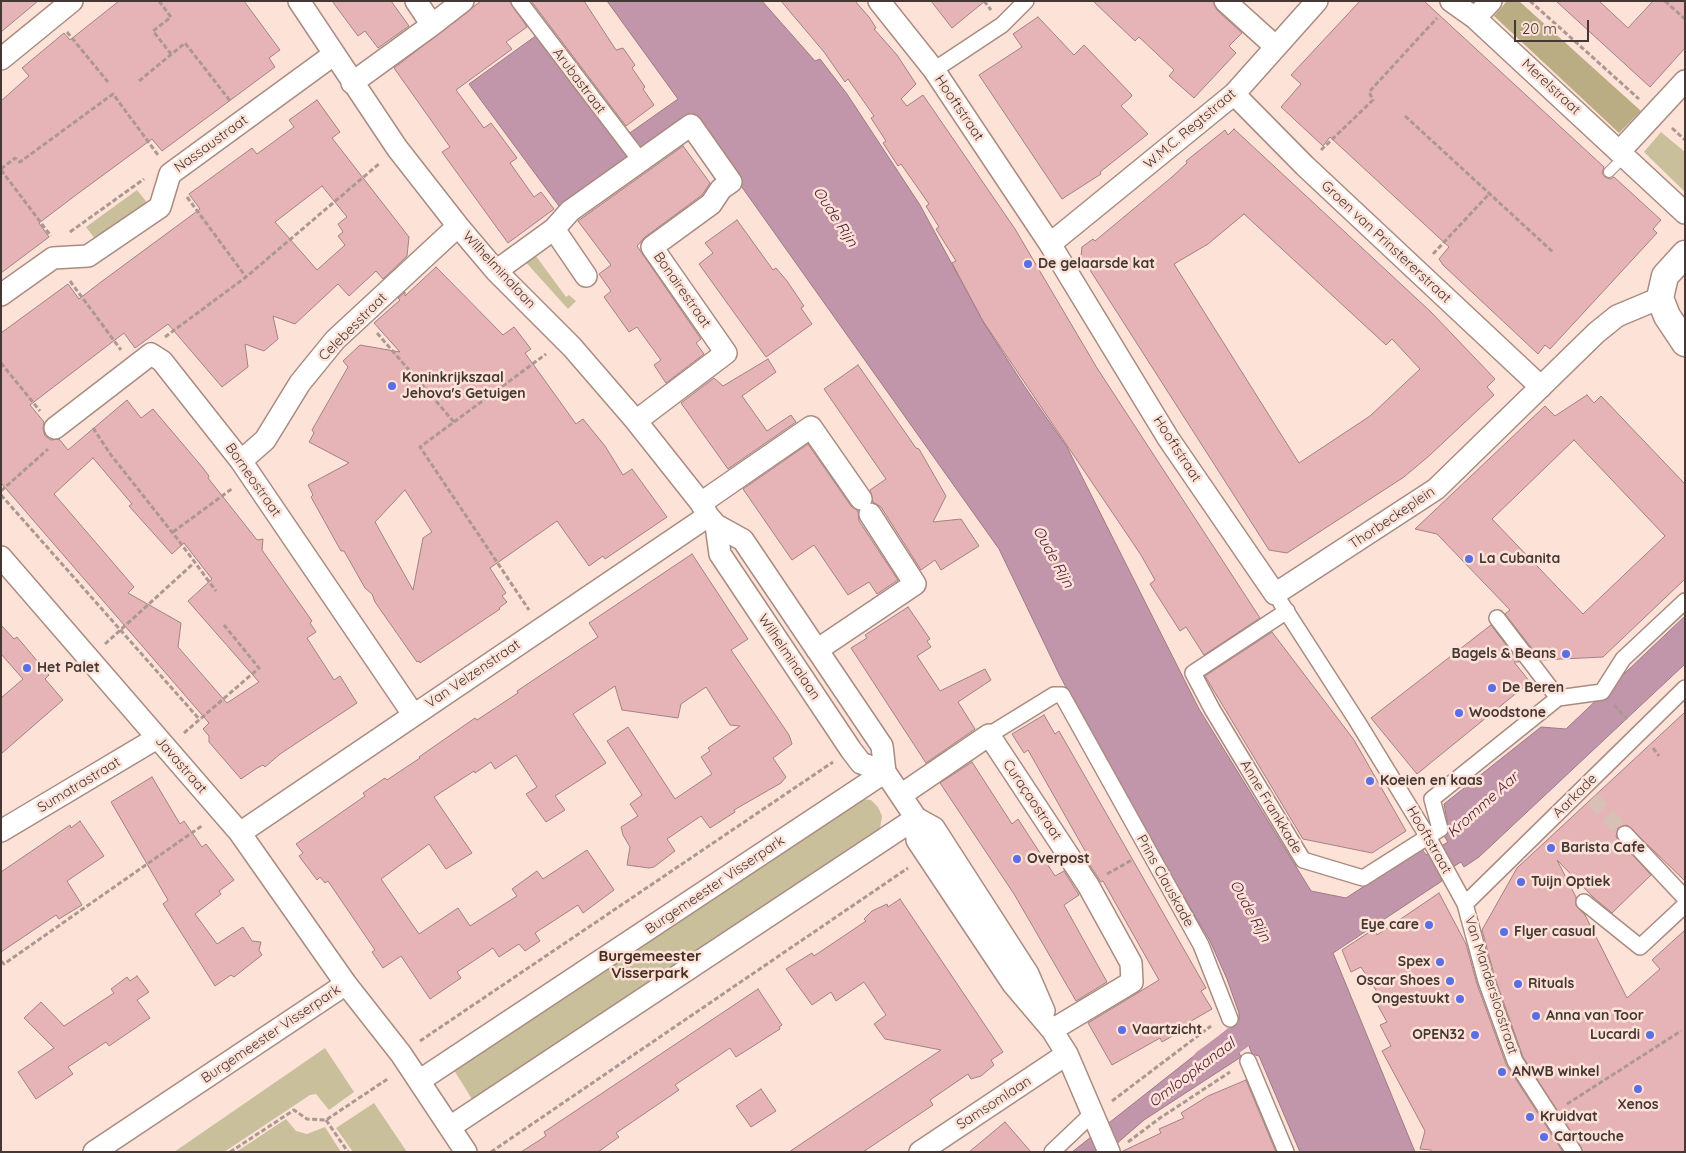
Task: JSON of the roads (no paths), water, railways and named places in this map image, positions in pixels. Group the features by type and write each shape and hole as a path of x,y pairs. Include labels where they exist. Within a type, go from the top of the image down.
{"street":[{"path":"1,60 72,1"},
{"name":"Wilhelminalaan","path":"299,1 333,55 397,148 458,226 496,272 565,340 636,421 708,515 743,540 882,746 885,772 916,818 917,840 1013,984 1052,1030 1067,1054 1093,1113 1116,1149"},
{"path":"416,1 432,25"},
{"path":"352,83 463,1"},
{"name":"Arubastraat","path":"519,1 640,160"},
{"name":"Hooftstraat","path":"879,1 934,70 1050,244 1168,438 1281,603 1429,840 1465,904"},
{"path":"934,70 1002,25 1026,1"},
{"path":"1225,1 1276,47"},
{"name":"W.M.C. Regtstraat","path":"1050,244 1234,94 1317,1"},
{"path":"1476,18 1490,1"},
{"name":"Merelstraat","path":"1452,2 1476,18 1685,213"},
{"name":"Nassaustraat","path":"1,295 53,258 88,256 160,207 170,174 333,55"},
{"path":"1623,154 1655,114 1685,81"},
{"name":"Groen van Prinstererstraat","path":"1234,94 1305,166 1541,387"},
{"name":"Bonairestraat","path":"496,272 554,229 570,211 691,125 731,182 721,189 711,204 652,247 726,352 636,421"},
{"name":"Celebesstraat","path":"246,468 300,383 335,340 458,226"},
{"path":"554,229 586,276"},
{"path":"1685,254 1665,276 1660,298 1667,316 1685,344"},
{"name":"Thorbeckeplein","path":"1281,603 1436,490 1596,333 1617,316 1660,298"},
{"name":"Borneostraat","path":"55,428 151,354 162,361 246,468 413,714"},
{"name":"Wilhelminalaan","path":"808,420 915,584 817,650"},
{"name":"Van Velzenstraat","path":"240,833 708,515 808,420"},
{"name":"Wilhelminalaan","path":"708,515 720,554 852,750 861,763 885,772"},
{"name":"Javastraat","path":"1,557 240,833 346,984"},
{"path":"1429,840 1440,829 1432,799 1558,698 1602,692 1623,659 1685,601"},
{"name":"Anne Frankkade","path":"1281,603 1193,673 1212,709 1304,860 1363,878 1429,840"},
{"path":"1497,618 1558,698"},
{"name":"Aarkade","path":"1465,904 1587,794 1685,688"},
{"name":"Prins Clauskade","path":"989,735 1054,695 1062,695 1201,945 1229,1014"},
{"path":"902,795 989,735"},
{"name":"Curaçaostraat","path":"989,735 1088,885 1131,963 1132,982 1052,1030"},
{"name":"Sumatrastraat","path":"1,831 162,743"},
{"name":"Burgemeester Visserpark","path":"409,1067 885,772"},
{"path":"450,1127 916,818"},
{"name":"Wilhelminalaan","path":"916,818 934,828 1018,958 1028,974 1052,1030"},
{"path":"1625,834 1685,898"},
{"path":"1584,902 1640,947 1685,905"},
{"name":"Van Mandersloostraat","path":"1465,904 1486,981 1515,1061 1574,1152"},
{"name":"Burgemeester Visserpark","path":"94,1152 346,984 409,1067 466,1152"},
{"name":"Samsomlaan","path":"920,1152 1067,1054"},
{"path":"1248,1061 1286,1152"},
{"path":"1052,1152 1093,1113"}],"lane":[{"path":"1609,172 1623,154"}],"water":[{"path":"607,1 762,1 815,61 820,59 847,94 920,205 985,325 1067,447 1199,709 1311,891 1346,898 1422,849 1426,855 1448,842 1444,836 1449,832 1444,804 1541,727 1566,729 1685,616 1685,664 1479,857 1464,867 1461,862 1440,875 1442,881 1333,953 1415,1152 1300,1152 1259,1056 1252,1054 1239,1020 1239,1013 1227,979 1210,941 1134,813 1060,676 999,549 690,114 559,206 469,84 537,35 617,142 678,99"},
{"path":"1228,1029 1241,1057 1144,1120 1107,1152 1072,1152"}],"waterway":[{"name":"Omloopkanaal","path":"1205,1062 1273,1012"}],"tunnel":[{"path":"1592,799 1625,834"}],"place":[{"name":"De gelaarsde kat","path":"1028,264"},
{"name":"Koninkrijkszaal Jehova's Getuigen","path":"392,386"},
{"name":"La Cubanita","path":"1469,559"},
{"name":"Bagels & Beans","path":"1566,654"},
{"name":"Het Palet","path":"27,668"},
{"name":"De Beren","path":"1492,688"},
{"name":"Woodstone","path":"1459,713"},
{"name":"Koeien en kaas","path":"1370,781"},
{"name":"Barista Cafe","path":"1551,848"},
{"name":"Overpost","path":"1017,859"},
{"name":"Tuijn Optiek","path":"1521,882"},
{"name":"Eye care","path":"1429,925"},
{"name":"Flyer casual","path":"1504,932"},
{"name":"Spex","path":"1440,962"},
{"name":"Oscar Shoes","path":"1450,981"},
{"name":"Rituals","path":"1518,984"},
{"name":"Ongestuukt","path":"1460,999"},
{"name":"Anna van Toor","path":"1536,1016"},
{"name":"Vaartzicht","path":"1122,1030"},
{"name":"OPEN32","path":"1475,1035"},
{"name":"Lucardi","path":"1650,1035"},
{"name":"ANWB winkel","path":"1502,1072"},
{"name":"Xenos","path":"1638,1089"},
{"name":"Kruidvat","path":"1530,1117"},
{"name":"Cartouche","path":"1544,1137"}],"district":[{"name":"Burgemeester Visserpark","path":"650,964"}],"water label":[{"name":"Oude Rijn","path":"835,217"},
{"name":"Oude Rijn","path":"1053,557"},
{"name":"Kromme Aar","path":"1483,805"},
{"name":"Oude Rijn","path":"1250,911"}]}
